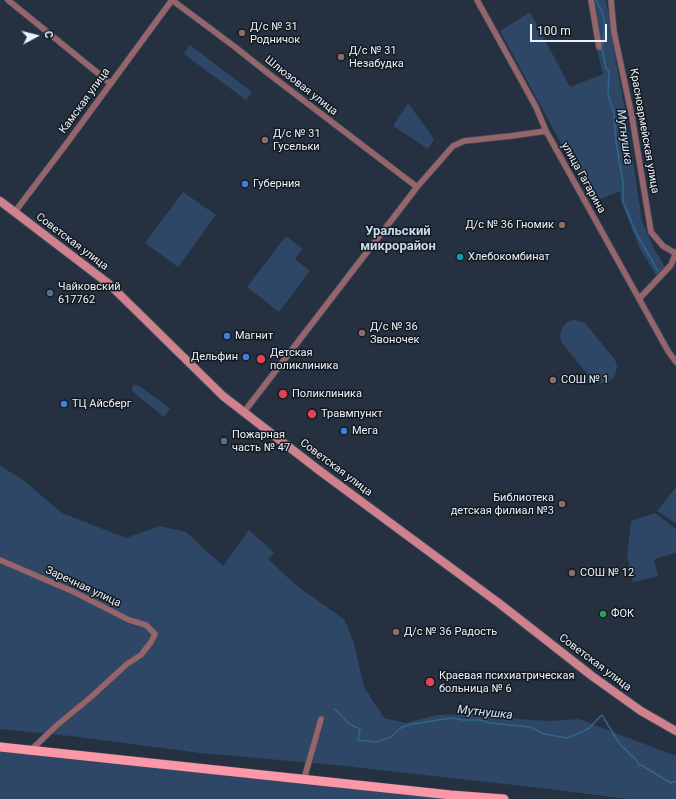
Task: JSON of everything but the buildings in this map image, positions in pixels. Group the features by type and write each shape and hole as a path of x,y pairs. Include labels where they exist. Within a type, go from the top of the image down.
{"main road":[{"name":"Советская улица","path":"0,201 109,284 215,389 244,412 500,604 592,676 641,711 676,731"},
{"path":"0,747 451,795 504,799"}],"street":[{"path":"8,0 110,83"},
{"name":"Камская улица","path":"14,213 172,0"},
{"name":"Шлюзовая улица","path":"172,0 417,187"},
{"name":"улица Гагарина","path":"477,0 536,107 546,131 668,351 676,362"},
{"path":"591,0 599,47"},
{"name":"Красноармейская улица","path":"612,0 614,32 632,117 651,232 663,246 676,253"},
{"path":"244,412 417,187 453,146 464,141 546,131"},
{"path":"639,299 671,265 676,253"},
{"name":"Заречная улица","path":"0,560 74,592 129,620 146,625 156,634 141,655 127,664 30,750"},
{"path":"304,779 321,719"}],"shaded area":[{"path":"593,0 605,0 609,14 642,221 654,249 668,272 659,280 640,249 621,201 620,191 593,202 500,31 530,12 570,87 603,74 597,49"},
{"path":"190,45 252,92 246,100 184,54"},
{"path":"408,103 434,139 428,149 393,126"},
{"path":"183,192 216,215 178,267 145,243"},
{"path":"286,236 303,249 295,259 310,271 279,312 247,287"},
{"path":"573,320 585,323 615,360 617,366 616,372 610,381 598,383 592,380 562,343 560,337 562,328 567,322"},
{"path":"138,385 170,408 164,417 132,391 132,387"},
{"path":"0,466 23,480 62,513 126,538 160,526 186,532 223,566 249,530 274,553 268,559 298,587 344,619 353,640 364,687 384,718 406,723 436,715 484,714 517,719 551,721 579,719 676,756 676,799 629,799 336,765 200,753 71,736 0,729"},
{"path":"676,487 676,522 675,523 657,511"},
{"path":"655,513 676,529 676,553 657,558 654,561 658,576 633,582 627,556 631,521"},
{"path":"0,751 114,764 453,799 0,799"}],"waterway":[{"name":"Мутнушка","path":"596,0 603,14 605,26 602,49 606,68 609,71 608,95 614,113 616,142 623,182 623,201 636,233 658,271"},
{"name":"Мутнушка","path":"335,709 349,724 360,729 358,740 376,742 391,737 402,727 452,718 463,720 480,720 490,723 530,727 544,734 567,738 588,729 602,715 621,745 636,760 639,766 641,765 671,783 676,782"}],"place":[{"name":"Д/с № 31 Родничок","path":"242,33"},
{"name":"Д/с № 31 Незабудка","path":"341,57"},
{"name":"Д/с № 31 Гусельки","path":"265,140"},
{"name":"Губерния","path":"245,184"},
{"name":"Д/с № 36 Гномик","path":"562,225"},
{"name":"Хлебокомбинат","path":"460,257"},
{"name":"Чайковский 617762","path":"50,293"},
{"name":"Д/с № 36 Звоночек","path":"362,333"},
{"name":"Магнит","path":"227,336"},
{"name":"Дельфин","path":"246,357"},
{"name":"Детская поликлиника","path":"261,359"},
{"name":"СОШ № 1","path":"553,380"},
{"name":"Поликлиника","path":"283,394"},
{"name":"ТЦ Айсберг","path":"64,404"},
{"name":"Травмпункт","path":"312,414"},
{"name":"Мега","path":"344,431"},
{"name":"Пожарная часть № 47","path":"224,441"},
{"name":"Библиотека детская филиал №3","path":"562,504"},
{"name":"СОШ № 12","path":"572,573"},
{"name":"ФОК","path":"603,614"},
{"name":"Д/с № 36 Радость","path":"396,632"},
{"name":"Краевая психиатрическая больница № 6","path":"430,682"}],"district":[{"name":"Уральский микрорайон","path":"398,240"}]}
